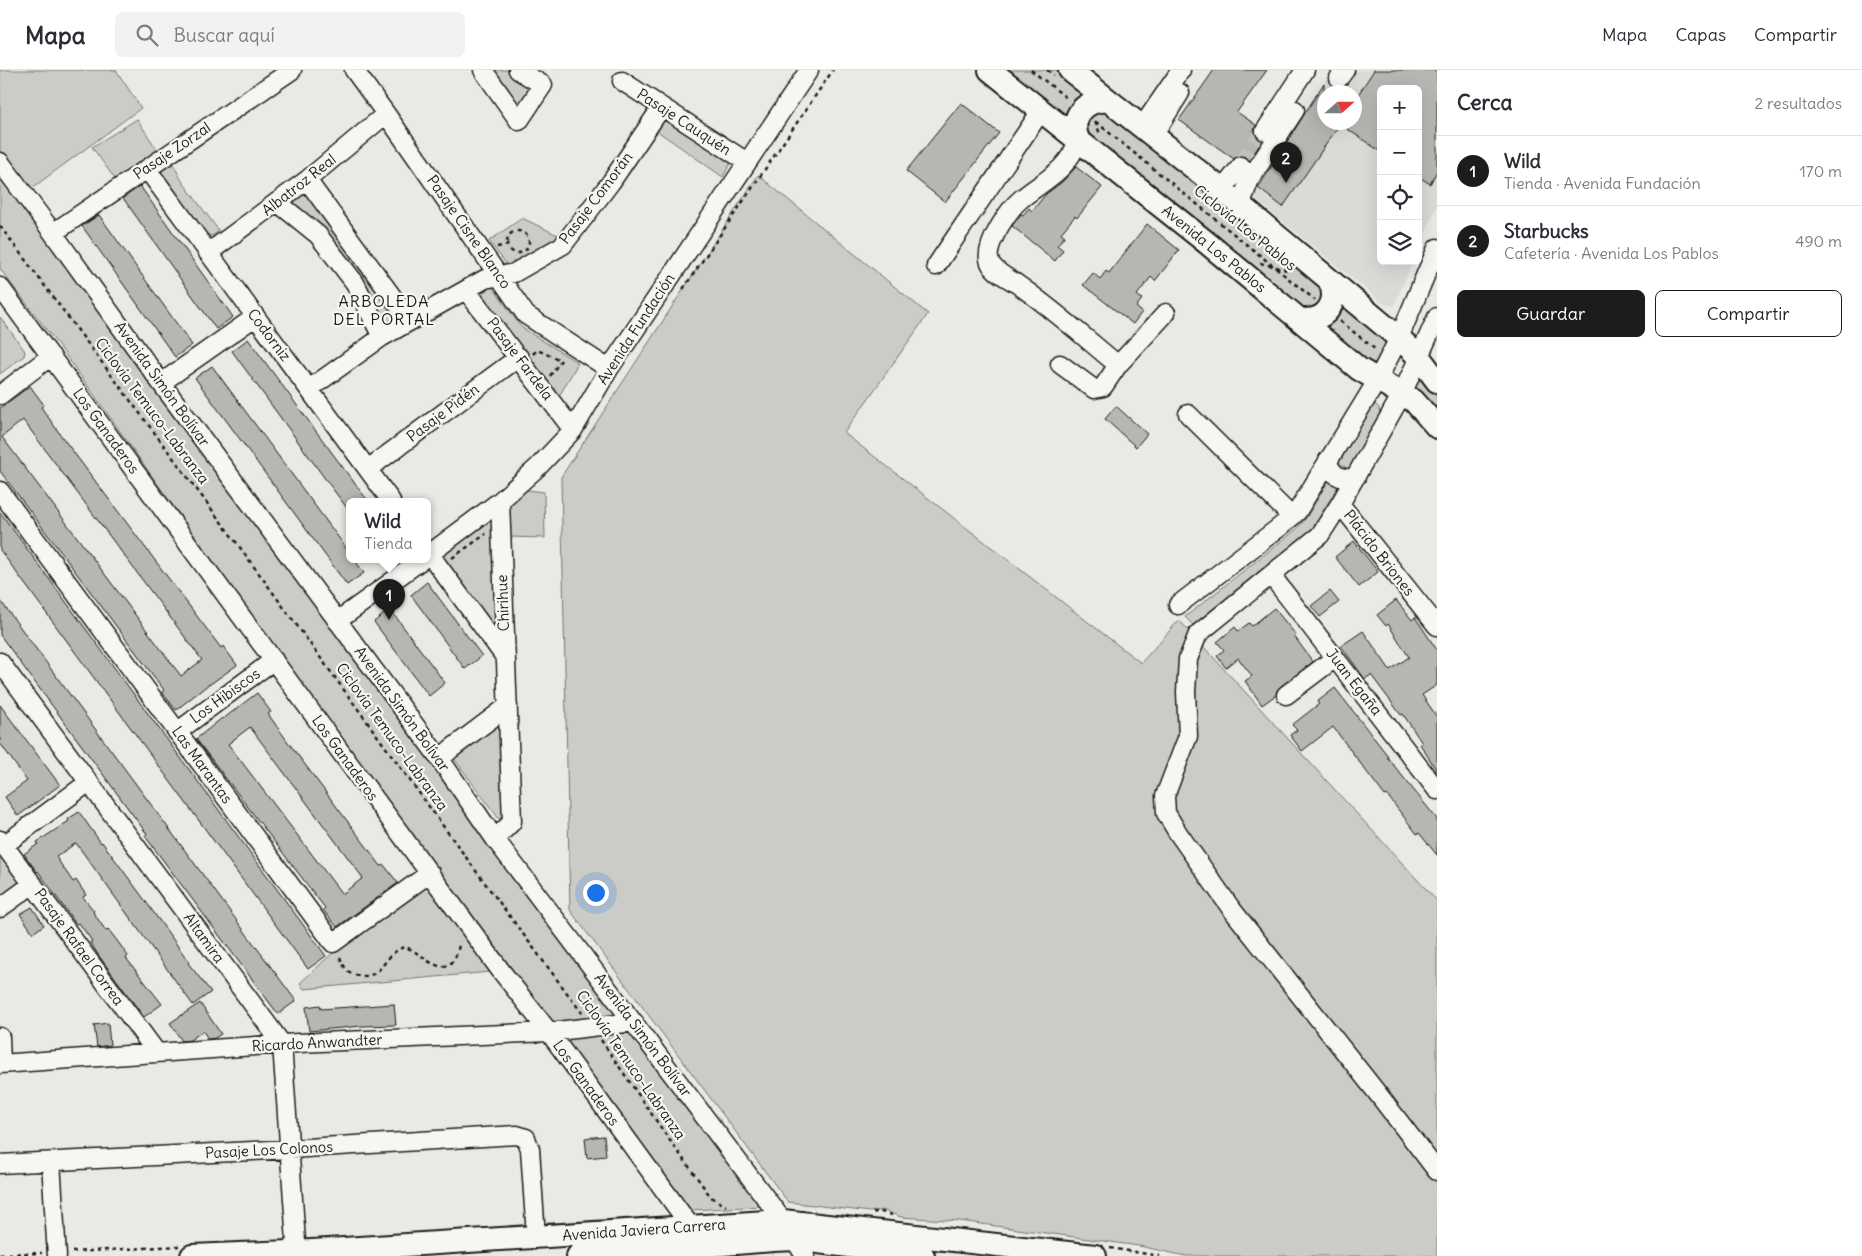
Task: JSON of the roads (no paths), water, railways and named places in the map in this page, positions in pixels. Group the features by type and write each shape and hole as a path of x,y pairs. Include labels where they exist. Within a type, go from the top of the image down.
{"main road":[{"name":"Avenida Los Pablos","path":"990,70 1359,369 1402,394 1423,410 1437,427"},
{"path":"1062,73 1093,109 1148,132 1222,190 1399,338 1419,357 1437,381"},
{"path":"1078,140 1075,128 1076,122 1093,109"},
{"path":"1299,319 1318,318 1328,311 1333,299 1332,286 1329,280"},
{"name":"Avenida Javiera Carrera","path":"192,1256 297,1254 743,1224 794,1239 923,1256"},
{"path":"669,1248 680,1243 691,1227"},
{"name":"Avenida Javiera Carrera","path":"578,1256 794,1239 1094,1256"}],"street":[{"name":"Pasaje Zorzal","path":"53,232 292,70"},
{"name":"Pasaje Cisne Blanco","path":"354,70 500,275 526,316 609,369"},
{"path":"483,70 519,121 543,85 518,70"},
{"path":"1265,131 1305,70"},
{"name":"Avenida Fundación","path":"431,552 500,501 538,467 573,430 609,369 747,162 800,73"},
{"path":"1148,132 1185,74"},
{"name":"Pasaje Cauquén","path":"622,81 747,162"},
{"name":"Pasaje Comorán","path":"309,389 382,337 410,321 485,279 514,273 563,245 611,182 661,108"},
{"path":"1240,206 1250,179 1295,110"},
{"name":"Albatroz Real","path":"208,253 308,180 386,114"},
{"path":"1020,160 1045,114"},
{"path":"936,266 1045,114"},
{"path":"1078,140 1074,152 1060,170 1019,201 1000,225 990,248 989,259 996,271 1018,284 1118,365"},
{"name":"Avenida Simón Bolívar","path":"0,162 53,232 161,383 440,759 495,839 634,1022 794,1239"},
{"path":"1222,190 1241,166"},
{"name":"Codorniz","path":"147,169 389,498"},
{"path":"308,180 410,321"},
{"path":"277,202 318,235 355,283 382,337"},
{"path":"1178,605 1292,517 1301,506 1377,381 1399,338 1437,248"},
{"name":"Los Ganaderos","path":"0,287 691,1227"},
{"name":"Pasaje Fardela","path":"466,290 573,430"},
{"path":"1060,364 1094,390 1102,387 1118,365 1166,313"},
{"path":"161,383 255,316"},
{"path":"1437,317 1402,394 1356,477 1320,536 1198,634 1188,659 1186,692 1188,736 1164,796 1166,812 1178,833 1230,907 1437,1171"},
{"path":"0,395 51,356"},
{"name":"Pasaje Pidén","path":"368,469 518,357"},
{"path":"1188,414 1292,517"},
{"path":"1328,460 1331,470 1338,477 1344,479 1356,477"},
{"name":"Las Marantas","path":"0,491 333,943 430,873"},
{"name":"Chirihue","path":"495,839 512,822 500,501"},
{"name":"Plácido Briones","path":"1340,504 1437,626"},
{"path":"431,560 505,657"},
{"name":"Avenida Fundación","path":"337,621 416,563"},
{"name":"Juan Egaña","path":"1271,575 1437,790"},
{"path":"1286,695 1335,658"},
{"name":"Los Hibiscos","path":"177,732 274,660"},
{"name":"Altamira","path":"0,662 282,1044"},
{"path":"440,759 508,706"},
{"path":"2,842 89,782"},
{"name":"Pasaje Rafael Correa","path":"2,842 158,1053"},
{"path":"0,908 33,884"},
{"name":"Ricardo Anwandter","path":"1,1064 282,1044 548,1032 634,1022"},
{"path":"0,1037 1,1064"},
{"path":"282,1044 297,1254"},
{"name":"Pasaje Los Colonos","path":"0,1164 290,1150 517,1135 526,1138 530,1149 536,1237"},
{"path":"51,1162 57,1256"}],"tunnel":[{"path":"1241,166 1265,131"}],"place":[{"name":"Starbucks","path":"1286,183"},
{"name":"Wild","path":"389,620"}],"district":[{"name":"ARBOLEDA DEL PORTAL","path":"384,310"}]}
